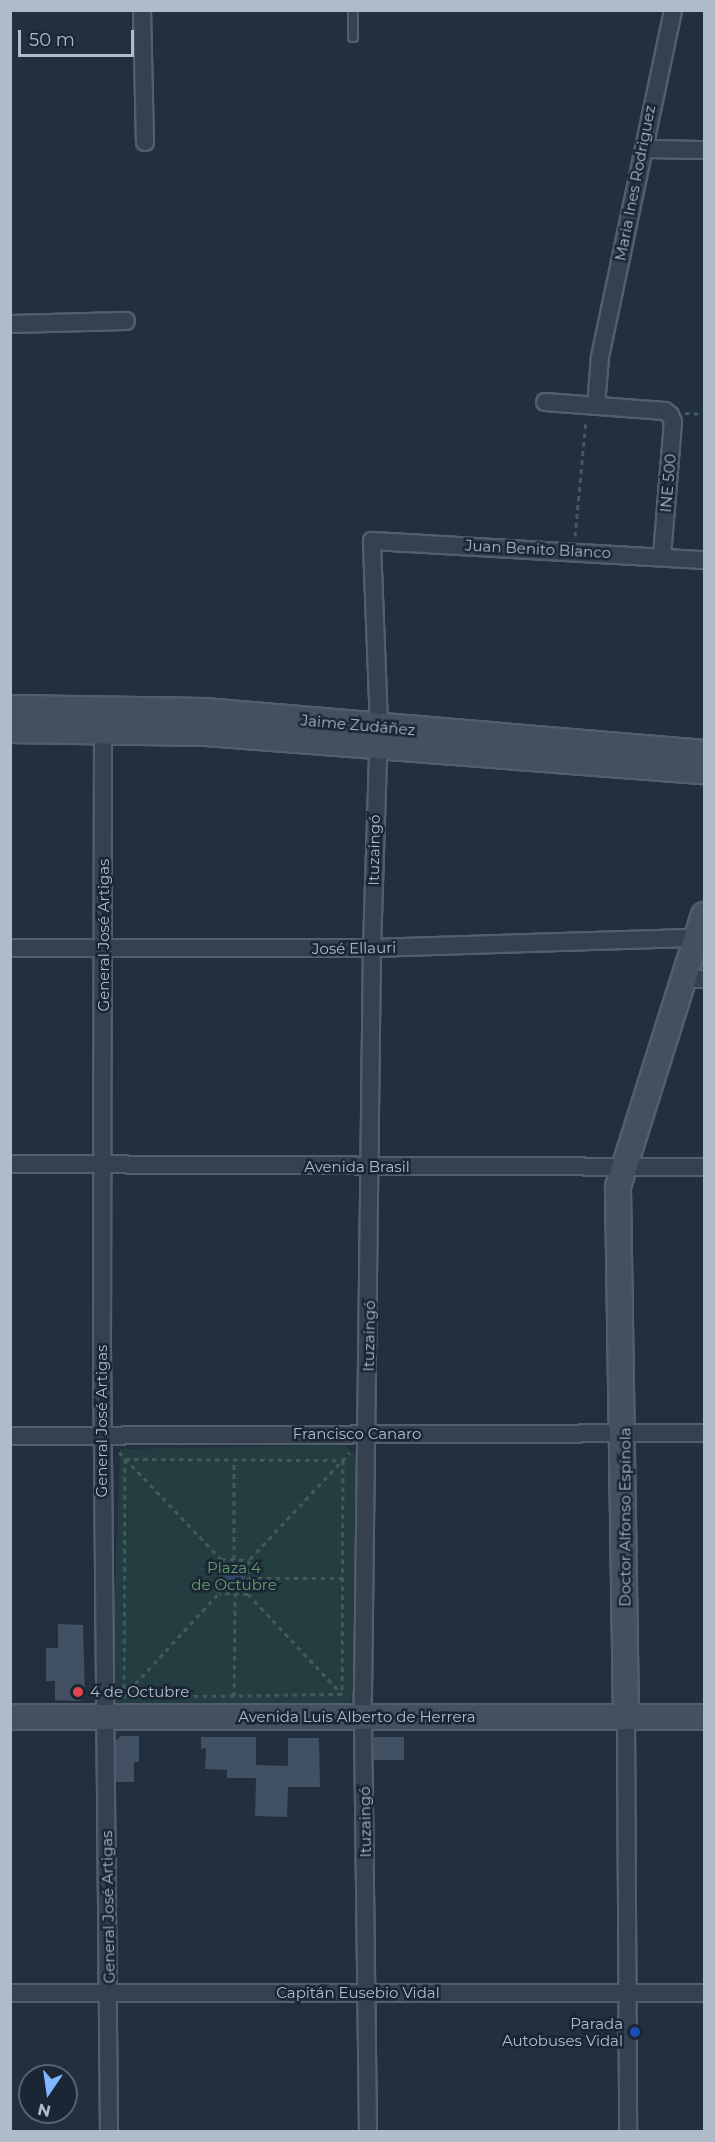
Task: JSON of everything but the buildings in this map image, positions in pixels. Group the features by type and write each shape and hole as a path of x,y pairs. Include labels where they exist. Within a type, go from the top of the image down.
{"street":[{"path":"142,10 144,142"},
{"name":"Maria Ines Rodriguez","path":"592,406 600,357 673,10"},
{"path":"644,149 705,150"},
{"path":"10,324 126,321"},
{"path":"545,402 592,406"},
{"name":"INE 500","path":"592,406 665,411 673,422 662,557"},
{"name":"Juan Benito Blanco","path":"372,540 574,550 705,560"},
{"name":"Ituzaingó","path":"368,2132 369,1993 363,1717 372,1167 372,948 377,737 372,540"},
{"name":"Jaime Zudáñez","path":"10,708 206,733 377,737 705,753"},
{"name":"Jaime Zudáñez","path":"10,730 103,721"},
{"name":"General José Artigas","path":"103,721 105,949 102,1434 104,1718 110,1993 109,2132"},
{"name":"Jaime Zudáñez","path":"377,737 705,771"},
{"name":"Doctor Alfonso Espínola","path":"628,2132 624,1433 618,1187 623,1166 694,979 697,939 705,915"},
{"name":"José Ellauri","path":"10,948 372,948 697,939"},
{"name":"Avenida Brasil","path":"10,1164 705,1167"},
{"name":"Francisco Canaro","path":"10,1436 705,1433"},
{"name":"Avenida Luis Alberto de Herrera","path":"10,1717 705,1717"},
{"name":"Capitán Eusebio Vidal","path":"10,1993 705,1993"}],"lane":[{"path":"353,10 353,36"}],"path":[{"path":"574,550 592,406"},
{"path":"248,1594 249,1560 368,1433"},
{"path":"102,1434 220,1559 219,1593 104,1718"},
{"path":"125,1459 343,1460"},
{"path":"124,1697 125,1459"},
{"path":"234,1460 234,1559"},
{"path":"342,1694 343,1460"},
{"path":"220,1559 249,1560"},
{"path":"249,1578 342,1578"},
{"path":"219,1593 248,1594 363,1717"},
{"path":"234,1696 235,1593"},
{"path":"124,1697 342,1694"}],"green space":[{"name":"Plaza 4 de Octubre","path":"345,1445 355,1455 353,1695 348,1705 118,1707 111,1696 120,1449"}],"water":[{"path":"234,1567 242,1570 245,1578 242,1586 234,1589 226,1586 223,1578 226,1570"}],"place":[{"name":"4 de Octubre","path":"78,1692"},
{"name":"Parada Autobuses Vidal","path":"635,2032"}]}
